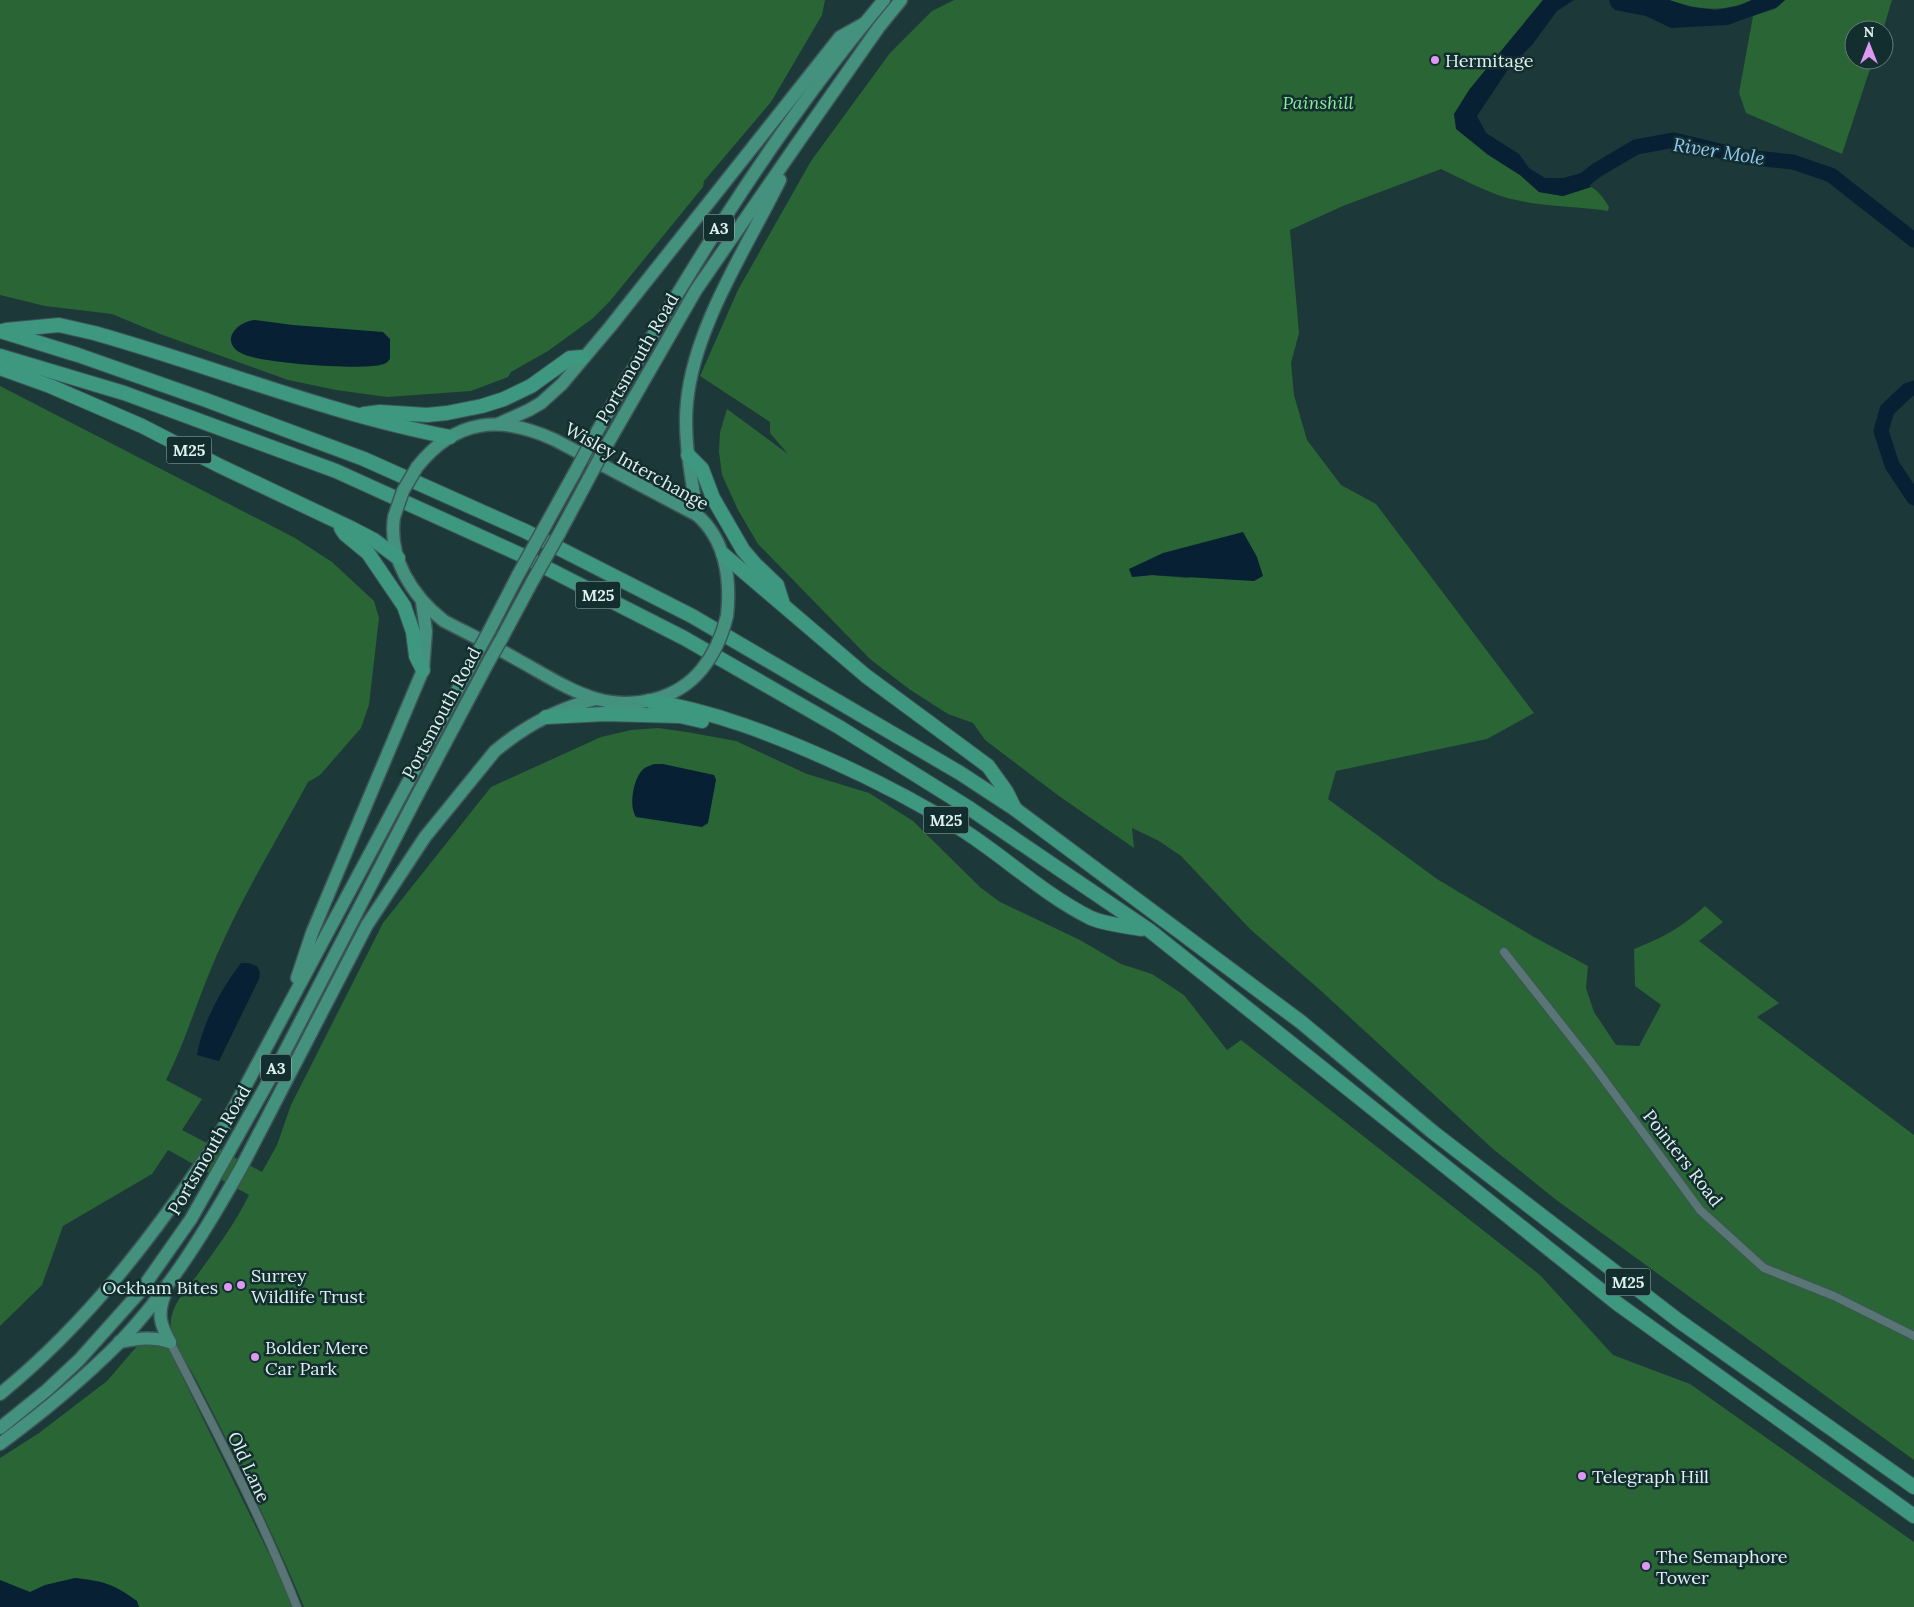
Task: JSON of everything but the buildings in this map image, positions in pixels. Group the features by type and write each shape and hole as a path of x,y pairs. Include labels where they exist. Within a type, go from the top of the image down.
{"highway":[{"name":"Portsmouth Road","path":"0,1394 31,1369 89,1312 171,1210 214,1145 272,1040 290,1002 518,575 650,339 741,194 788,125 884,0"},
{"name":"Portsmouth Road","path":"0,1428 47,1390 79,1360 139,1293 191,1219 281,1058 489,661 604,450 696,290 799,141 901,0"},
{"name":"A3","path":"498,424 541,402 562,384 610,327 840,37 865,23"},
{"name":"A3","path":"697,515 688,455 686,403 695,359 736,264 799,141"},
{"name":"M25","path":"0,330 59,325 85,331 127,342 356,414 412,430 450,437"},
{"name":"M25","path":"0,330 206,400 364,459 525,531 692,616 952,768 1015,809 1301,1022 1434,1133 1679,1321 1914,1487"},
{"name":"M25","path":"0,356 124,393 336,471 519,554 684,638 839,727 969,808 1149,930 1618,1304 1914,1516"},
{"name":"M25","path":"356,414 380,412 447,413 482,406 504,399 531,386 570,358 583,357"},
{"name":"M25","path":"0,368 50,386 142,426 220,466 374,540 398,558"},
{"name":"Wisley Interchange","path":"498,424 534,430 697,515 710,528 723,554 729,592 727,616 717,646 697,675 677,689 650,701 616,702 596,699 563,684 444,621 422,602 405,576 398,558 394,541 394,517 403,491 417,466 428,454 450,437 479,426 498,424"},
{"name":"M25","path":"688,455 702,469 713,498 743,550 777,585 783,604"},
{"name":"M25","path":"335,521 345,534 368,553 404,606 413,632 416,656 423,670"},
{"name":"M25","path":"723,554 866,676 988,766 1006,791 1015,809"},
{"name":"A3","path":"290,1002 300,965 312,933 423,670 426,630 422,602"},
{"name":"A3","path":"0,1444 51,1405 119,1342 155,1301 226,1194 295,1066 349,958 396,880 425,837 495,751 520,732 546,718 570,706 596,699"},
{"path":"650,701 683,706 735,721"},
{"name":"M25","path":"546,718 605,714 680,716 708,723 735,721 821,756 886,786 919,804 985,844 1062,901 1091,918 1149,930"},
{"name":"A3","path":"170,1342 163,1330 160,1319 160,1307 171,1278"},
{"path":"119,1342 158,1338 170,1342"}],"street":[{"name":"Pointers Road","path":"1504,952 1591,1062 1700,1210 1764,1268 1834,1296 1914,1336"},
{"name":"Old Lane","path":"170,1342 218,1435 285,1576 297,1607"}],"green space":[{"path":"0,0 825,0 822,15 771,102 704,181 703,187 610,301 592,319 548,351 511,372 508,377 471,391 387,397 336,390 288,380 160,334 112,314 45,306 0,295"},
{"name":"Painshill","path":"954,0 1543,0 1469,90 1487,154 1520,175 1539,192 1563,196 1591,187 1603,198 1609,207 1608,211 1539,204 1507,198 1478,187 1441,169 1343,206 1290,230 1299,333 1291,363 1294,395 1307,440 1341,485 1376,504 1534,713 1487,739 1336,771 1328,799 1437,879 1534,937 1588,966 1586,988 1594,1012 1616,1045 1639,1046 1661,1005 1635,986 1634,949 1672,931 1705,906 1723,922 1699,941 1779,1003 1757,1017 1914,1135 1914,1460 1555,1199 1493,1149 1319,989 1250,929 1181,856 1159,841 1132,828 1134,848 1059,796 985,740 973,723 948,714 909,689 870,659 758,544 738,510 722,475 719,452 720,432 727,409 788,454 770,433 770,422 700,376 738,290 811,161 890,53 932,11","holes":["1257,557 1187,578 1152,575 1132,577"]},
{"path":"1669,0 1752,0 1731,7 1711,9"},
{"path":"1785,0 1892,0 1886,20 1844,20 1844,70 1870,70 1842,154 1746,113 1739,93 1753,16 1775,9"},
{"path":"0,386 295,538 332,562 374,601 379,618 369,705 361,728 320,775 308,782 260,868 226,934 180,1050 166,1080 202,1099 182,1130 262,1172 277,1145 291,1105 383,923 491,787 601,737 631,730 658,728 736,741 807,774 869,793 913,821 981,888 1000,902 1080,940 1121,964 1152,974 1184,995 1227,1050 1241,1040 1540,1275 1613,1355 1690,1384 1914,1542 1914,1607 304,1607 238,1463 175,1341 171,1326 171,1319 178,1301 225,1235 249,1195 168,1150 152,1174 63,1226 42,1285 0,1326"},
{"path":"156,1344 168,1347 275,1566 293,1607 0,1607 0,1458 39,1433 107,1381 138,1345"}],"water":[{"path":"1543,0 1574,0 1557,11 1532,45 1509,68 1477,116 1486,133 1519,154 1529,168 1545,178 1565,178 1582,175 1591,187 1563,196 1539,192 1520,175 1487,154 1456,129 1454,114 1469,90"},
{"path":"1609,0 1669,0 1691,7 1716,10 1738,6 1752,0 1785,0 1777,7 1728,25 1671,28 1646,16 1615,10"},
{"path":"255,320 383,332 390,339 390,359 380,365 352,367 289,363 253,357 243,354 236,349 231,339 232,334 241,325"},
{"path":"1243,532 1257,557 1263,576 1254,581 1152,575 1132,577 1129,569 1163,553"},
{"path":"654,764 663,764 714,775 716,780 708,823 702,827 636,817 632,801 635,783 643,769"},
{"path":"241,963 257,966 260,973 259,979 219,1061 197,1055 203,1031 213,1007"},
{"path":"75,1578 93,1580 115,1587 137,1601 139,1607 0,1607 0,1580 30,1592 45,1585"}],"waterway":[{"name":"River Mole","path":"1566,185 1584,180 1636,147 1674,140 1745,157 1793,162 1831,175 1914,240"},
{"name":"River Mole","path":"1914,388 1908,390 1887,410 1881,431 1892,465 1914,498"}],"place":[{"name":"Hermitage","path":"1435,60"},
{"name":"Surrey Wildlife Trust","path":"241,1285"},
{"name":"Ockham Bites","path":"228,1287"},
{"name":"Bolder Mere Car Park","path":"255,1357"},
{"name":"Telegraph Hill","path":"1582,1476"},
{"name":"The Semaphore Tower","path":"1646,1566"}]}
